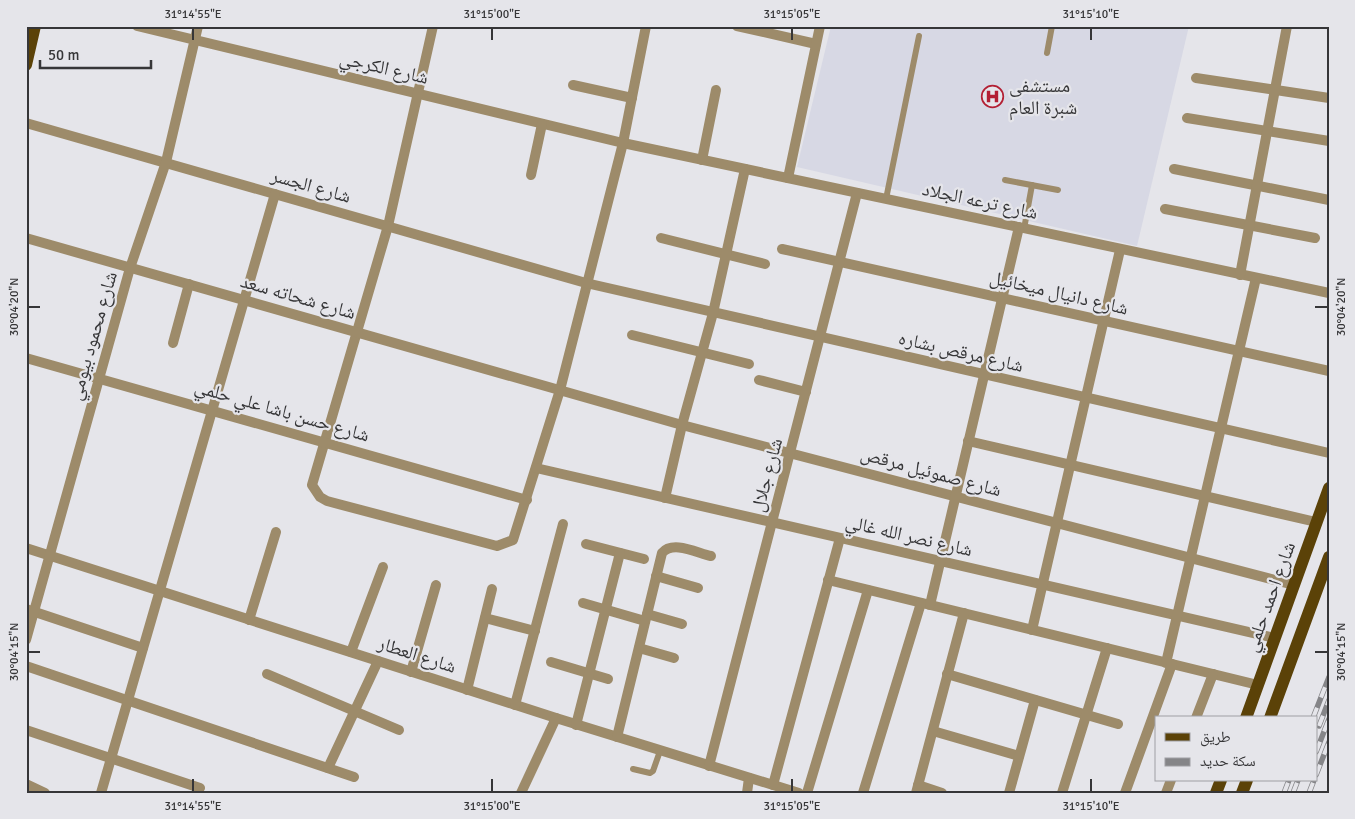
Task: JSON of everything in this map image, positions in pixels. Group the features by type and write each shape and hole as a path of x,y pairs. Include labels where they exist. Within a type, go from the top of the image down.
{"main road":[{"path":"26,65 35,26"},
{"name":"شارع احمد حلمي","path":"1247,716 1329,488"},
{"path":"1271,716 1329,557"}],"street":[{"name":"شارع الكرجي","path":"136,26 623,143"},
{"name":"شارع محمود بيومي","path":"26,640 30,610 50,556 130,268 166,162 198,26"},
{"path":"433,26 388,226 312,485 320,498 327,501 497,546 513,540 560,390 623,143 646,26"},
{"path":"736,26 816,44"},
{"path":"788,178 820,26"},
{"path":"1240,275 1287,26"},
{"path":"1196,78 1329,98"},
{"path":"573,85 632,98"},
{"path":"702,160 716,90"},
{"path":"1187,118 1329,141"},
{"name":"شارع الجسر","path":"26,123 586,283"},
{"path":"531,175 542,124"},
{"name":"شارع ترعه الجلاد","path":"623,143 1329,294"},
{"path":"665,498 682,425 714,313 745,169"},
{"path":"1174,169 1329,200"},
{"name":"شارع جلال","path":"709,766 857,193"},
{"path":"101,793 275,194"},
{"path":"1165,209 1315,238"},
{"path":"863,793 940,561 1002,298 1021,228"},
{"name":"شارع شحاته سعد","path":"26,238 560,390"},
{"path":"661,238 765,264"},
{"name":"شارع دانيال ميخائيل","path":"782,249 1329,371"},
{"path":"1032,630 1120,250"},
{"path":"1125,793 1169,663 1177,616 1256,278"},
{"name":"شارع مرقص بشاره","path":"586,283 1329,454"},
{"path":"172,344 189,284"},
{"path":"632,334 749,364"},
{"name":"شارع حسن باشا علي حلمي","path":"26,358 213,409 527,500"},
{"path":"759,380 806,392"},
{"name":"شارع صموئيل مرقص","path":"560,390 791,454 1294,585"},
{"path":"968,441 1316,522"},
{"name":"شارع نصر الله غالي","path":"536,468 1275,638"},
{"path":"515,705 563,524"},
{"path":"249,620 276,532"},
{"path":"773,785 840,538"},
{"path":"586,544 644,559"},
{"path":"617,738 662,553 668,548 676,547 711,556"},
{"name":"شارع العطار","path":"26,548 617,738 799,793"},
{"path":"576,725 620,554"},
{"path":"351,652 383,567"},
{"path":"656,576 698,588"},
{"path":"828,580 1258,685"},
{"path":"411,672 436,586"},
{"path":"467,690 492,590"},
{"path":"807,793 868,590"},
{"path":"582,603 606,610 682,624"},
{"path":"30,610 143,648"},
{"path":"942,793 917,789 964,613"},
{"path":"485,618 535,631"},
{"path":"639,648 674,658"},
{"path":"1062,793 1107,648"},
{"path":"328,768 378,661"},
{"path":"551,662 608,679"},
{"path":"26,666 354,777"},
{"path":"266,674 399,730"},
{"path":"948,674 1118,724"},
{"path":"1197,716 1213,674"},
{"path":"1009,793 1035,700"},
{"path":"521,793 556,718"},
{"path":"26,730 200,788"},
{"path":"933,730 1019,756"},
{"path":"747,793 750,778"},
{"path":"26,784 45,793"}],"lane":[{"path":"1047,53 1052,26"},
{"path":"886,199 919,36"},
{"path":"1005,180 1058,190"},
{"path":"1021,228 1032,186"},
{"path":"633,769 650,773 653,771 660,751"}],"shaded area":[{"name":"مستشفى شبرة العام","path":"831,26 1189,26 1137,246 797,167"}],"railway":[{"path":"1314,716 1329,677"},
{"path":"1319,726 1329,700"},
{"path":"1318,747 1329,719"},
{"path":"1318,770 1329,742"},
{"path":"1284,793 1288,782"},
{"path":"1293,793 1297,782"},
{"path":"1309,793 1313,782"}],"place":[{"name":"مستشفى شبرة العام","path":"993,97"}]}
